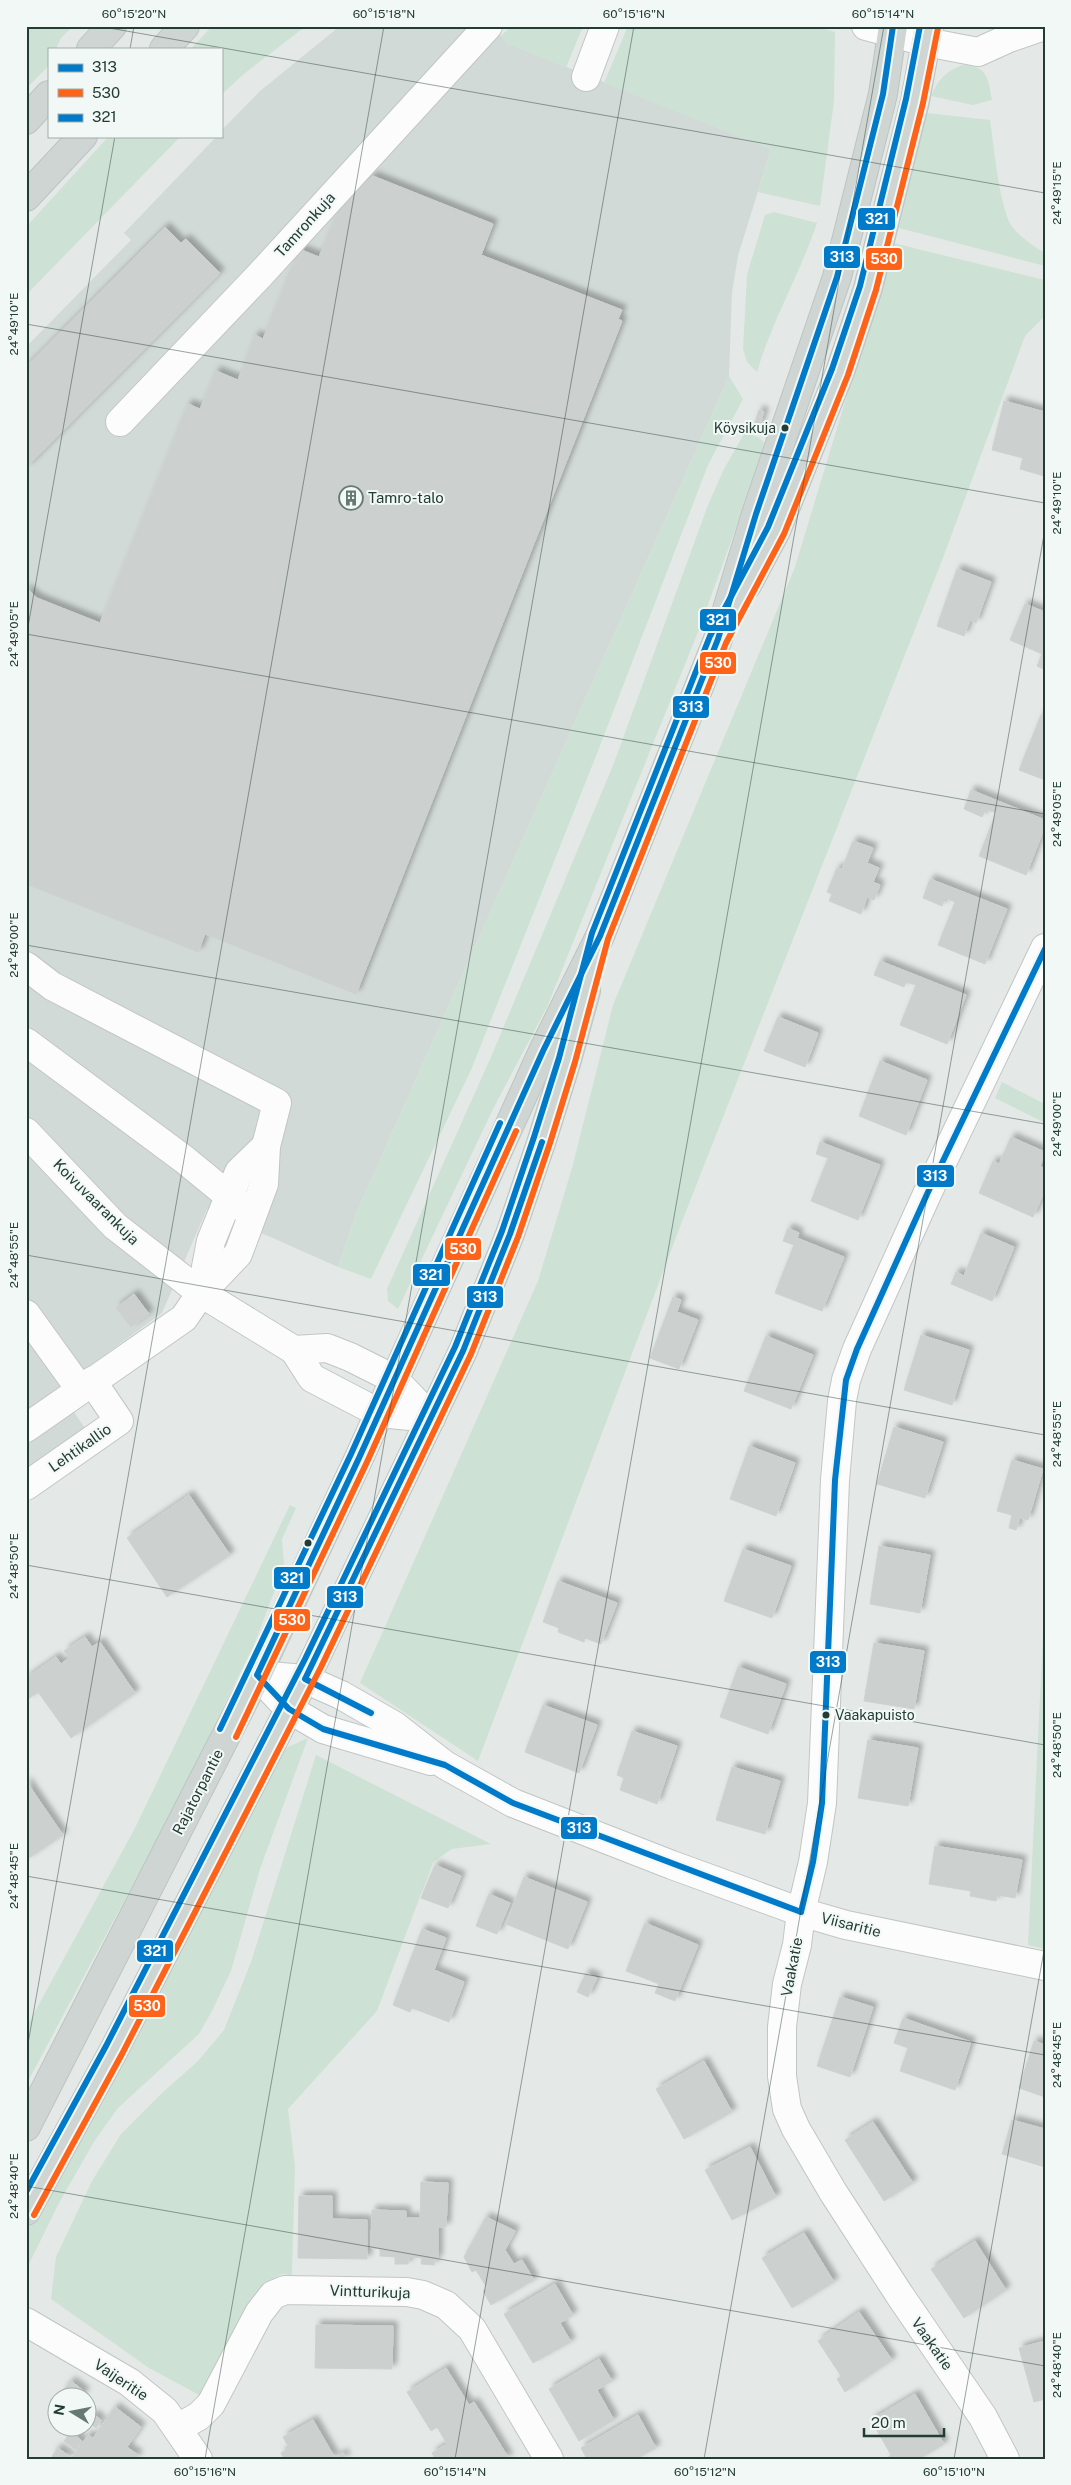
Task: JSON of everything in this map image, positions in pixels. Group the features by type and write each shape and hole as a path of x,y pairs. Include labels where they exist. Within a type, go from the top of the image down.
{"main road":[{"path":"93,48 112,26"},
{"path":"165,48 185,26"},
{"name":"Rajatorpantie","path":"26,2127 257,1675 379,1413 543,1051 600,936 718,639 756,514 837,277 883,94 884,28"},
{"name":"Rajatorpantie","path":"718,639 776,532 840,372 871,278 915,101 927,34"},
{"path":"26,120 48,96"},
{"path":"26,197 81,138"},
{"name":"Rajatorpantie","path":"26,2211 114,2050 305,1679 463,1351 516,1215 567,1060 600,936"}],"street":[{"name":"Tamronkuja","path":"120,422 259,276 488,26"},
{"path":"586,77 605,26"},
{"path":"884,28 927,34 978,52 1001,32 1044,26"},
{"name":"Vaakatie","path":"1005,2459 983,2417 908,2309 808,2152 787,2109 782,2076 782,2027 787,1984 797,1945 801,1912 813,1862 822,1803 835,1480 842,1401 846,1380 857,1349 928,1192 1045,948"},
{"path":"26,966 52,986 277,1103 266,1146 264,1184 238,1254 201,1293 184,1318 26,1428"},
{"path":"26,1042 185,1160 228,1198 252,1216"},
{"name":"Koivuvaarankuja","path":"26,1132 115,1226 201,1293 294,1350 312,1378 379,1413 431,1418"},
{"path":"201,1293 211,1241 239,1172 266,1146"},
{"path":"26,1314 86,1385"},
{"path":"294,1350 327,1348 394,1379 431,1418"},
{"name":"Lehtikallio","path":"26,1486 119,1421 86,1385"},
{"name":"Viisaritie","path":"257,1675 289,1709 323,1729 445,1765"},
{"name":"Viisaritie","path":"257,1675 305,1679 341,1696 395,1726 445,1765 514,1803 801,1912 856,1927 1045,1966"},
{"name":"Vintturikuja","path":"178,2428 198,2416 211,2404 259,2313 273,2295 285,2290 407,2292 423,2295 446,2305 472,2329 549,2459"},
{"name":"Vaijeritie","path":"26,2322 129,2382 165,2411 198,2459"}],"shaded area":[{"path":"340,26 493,26 507,43 771,149 738,256 732,293 729,376 356,1214 338,1267 207,1209 162,1313 58,1389 85,1428 26,1469 26,347 131,240 124,233 215,138 222,138 222,130 260,91"}],"green space":[{"path":"26,26 73,26 61,38 56,48 48,48 48,66 26,89"},
{"path":"212,26 306,26 245,73 222,94 222,48 192,48"},
{"path":"511,26 583,26 566,68 507,43 501,36"},
{"path":"628,26 813,26 835,32 834,101 820,206 758,192 771,149 604,83"},
{"path":"962,65 971,66 982,71 988,80 992,100 973,105 931,96 943,77 951,70"},
{"path":"927,113 990,120 995,161 1004,208 1014,229 1045,253 1045,266 899,228"},
{"path":"107,138 179,138 26,295 26,227"},
{"path":"774,212 817,223 803,261 770,334 757,372 747,362 743,349 747,275 765,215"},
{"path":"893,243 1045,280 1045,316 1025,336 943,558 683,1219 478,1761 360,1683 538,1281 572,1168 613,1005 795,567"},
{"path":"729,376 743,399 708,465 598,751 471,1070 371,1279 338,1267 356,1214"},
{"path":"745,432 760,438 764,443 761,459 698,632 547,1007 495,1105 398,1309 388,1301 387,1289 491,1057 614,763 708,505 724,469"},
{"path":"1002,1082 1045,1104 1045,1123 995,1098"},
{"path":"290,1505 296,1508 282,1539 284,1566 254,1645 171,1813 26,2085 26,2028 135,1828"},
{"path":"1045,1594 1045,1949 1028,1945"},
{"path":"308,1738 260,1869 231,1971 213,2009 199,2034 118,2108 95,2140 59,2203 26,2270 26,2233 277,1757 288,1747"},
{"path":"316,1755 491,1844 452,1849 433,1862 377,2011 288,2109 295,2166 292,2275 282,2274 262,2286 201,2396 149,2368 51,2299 56,2257 92,2181 121,2134 162,2093 198,2061 224,2030 251,1962"}],"building":[{"name":"Tamro-talo","path":"373,176 493,224 481,255 622,310 618,319 622,321 356,994 205,934 198,952 26,884 26,588 37,598 100,623 188,404 200,409 216,371 238,380 255,335 263,339 299,249 319,257 341,204"},
{"path":"165,227 181,243 186,239 220,273 26,468 26,367"},
{"path":"1004,401 1045,412 1044,476 1020,469 1023,458 992,450"},
{"path":"759,410 764,412 759,427 754,425"},
{"path":"957,569 991,582 976,623 970,620 964,636 937,626"},
{"path":"1025,604 1045,612 1045,670 1037,666 1042,654 1010,640"},
{"path":"1041,715 1045,717 1045,780 1019,770"},
{"path":"971,790 1045,820 1045,826 1026,875 979,856 996,813 986,809 982,817 964,809"},
{"path":"853,841 873,848 867,863 879,868 873,882 880,885 874,900 867,897 861,914 829,901 832,894 827,892 837,868 842,869"},
{"path":"930,879 1007,909 985,964 938,945 955,902 945,898 942,906 923,898"},
{"path":"880,961 966,995 947,1044 900,1025 916,985 906,982 904,987 874,975"},
{"path":"778,1017 818,1033 805,1067 764,1051"},
{"path":"880,1061 927,1080 906,1135 859,1116"},
{"path":"1011,1137 1045,1152 1040,1166 1045,1169 1045,1190 1033,1217 979,1193 993,1161 999,1164"},
{"path":"820,1142 880,1165 858,1220 811,1201 828,1158 816,1154"},
{"path":"788,1228 799,1233 797,1238 844,1257 822,1311 775,1293 794,1245 783,1241"},
{"path":"981,1233 1014,1247 992,1301 951,1284 956,1272 964,1276"},
{"path":"134,1294 149,1314 131,1327 116,1308"},
{"path":"673,1297 681,1300 677,1312 698,1320 679,1369 650,1358"},
{"path":"921,1335 969,1350 952,1405 904,1390"},
{"path":"766,1336 813,1355 791,1409 744,1391"},
{"path":"894,1427 943,1442 925,1498 877,1484"},
{"path":"749,1446 795,1463 776,1516 730,1499"},
{"path":"1012,1460 1043,1469 1028,1520 1020,1518 1016,1530 1009,1528 1012,1515 997,1511"},
{"path":"189,1495 230,1555 167,1597 127,1538"},
{"path":"879,1546 930,1555 920,1613 870,1604"},
{"path":"743,1549 791,1566 772,1618 724,1601"},
{"path":"558,1581 617,1603 601,1644 585,1638 584,1642 558,1632 559,1628 543,1622"},
{"path":"85,1637 92,1647 100,1642 135,1693 71,1738 38,1692 28,1699 26,1696 26,1678 56,1657 61,1664 69,1658 64,1651"},
{"path":"874,1643 924,1651 914,1709 864,1701"},
{"path":"738,1667 786,1684 768,1734 720,1717"},
{"path":"543,1705 597,1725 579,1773 525,1752"},
{"path":"632,1731 677,1746 657,1804 620,1790 624,1778 617,1775"},
{"path":"868,1740 918,1748 908,1806 858,1798"},
{"path":"732,1767 780,1781 765,1834 716,1820"},
{"path":"26,1781 63,1835 26,1860"},
{"path":"935,1846 1022,1860 1015,1898 997,1895 996,1901 970,1896 971,1891 929,1884"},
{"path":"435,1865 461,1876 448,1908 421,1898"},
{"path":"524,1877 587,1902 568,1949 506,1924"},
{"path":"489,1894 510,1903 497,1934 476,1926"},
{"path":"645,1923 698,1945 675,2001 655,1993 659,1984 626,1971"},
{"path":"422,1929 446,1938 434,1970 464,1982 449,2022 412,2008 410,2012 393,2005"},
{"path":"586,1973 597,1978 588,1997 577,1992"},
{"path":"840,1997 873,2007 850,2077 817,2066"},
{"path":"903,2018 971,2042 955,2090 900,2071 908,2048 894,2043"},
{"path":"1034,2041 1045,2045 1045,2097 1019,2088"},
{"path":"704,2061 732,2112 684,2139 656,2089"},
{"path":"1012,2120 1045,2129 1045,2167 1002,2154"},
{"path":"873,2122 913,2183 884,2201 845,2140"},
{"path":"750,2147 776,2197 732,2220 705,2170"},
{"path":"421,2182 448,2183 446,2227 438,2227 438,2259 435,2259 434,2265 421,2264 422,2258 409,2257 408,2264 395,2264 395,2257 380,2256 380,2249 371,2248 372,2210 406,2211 406,2218 420,2218"},
{"path":"299,2196 332,2196 332,2219 367,2220 367,2259 298,2258"},
{"path":"486,2217 515,2231 505,2250 514,2264 522,2260 534,2280 491,2305 483,2291 487,2288 476,2270 472,2272 464,2257"},
{"path":"804,2233 834,2282 792,2308 762,2258"},
{"path":"975,2241 1006,2290 964,2318 931,2269"},
{"path":"555,2284 573,2315 560,2323 571,2342 533,2363 504,2314"},
{"path":"859,2312 892,2360 845,2392 837,2379 841,2376 818,2341"},
{"path":"316,2325 393,2326 392,2369 315,2368"},
{"path":"1045,2341 1045,2399 1034,2402 1019,2348"},
{"path":"599,2359 612,2381 597,2390 614,2420 579,2441 549,2389"},
{"path":"446,2368 469,2405 474,2402 486,2421 447,2444 437,2427 431,2431 407,2392"},
{"path":"71,2381 80,2388 65,2388"},
{"path":"915,2394 944,2444 919,2459 886,2459 891,2455 871,2420"},
{"path":"115,2407 141,2427 127,2447 138,2455 136,2459 71,2459 86,2438 98,2438 98,2431"},
{"path":"638,2415 656,2448 636,2459 587,2459 581,2448"},
{"path":"313,2420 335,2458 343,2453 346,2459 284,2459 281,2453 289,2448 283,2437"},
{"path":"486,2421 509,2459 435,2459 432,2453"},
{"path":"66,2438 78,2438 82,2441 76,2450 64,2441"},
{"path":"58,2448 70,2457 69,2459 55,2459 52,2456"}],"transit line":[{"name":"313","path":"801,1912 513,1803 445,1765 323,1729 289,1709 257,1675 359,1458 543,1051 600,936 718,639 756,514 837,277 883,94 893,26"},
{"name":"321","path":"26,2192 106,2046 305,1659 455,1347 502,1231 534,1137 559,1058 592,933 710,636 768,527 832,369 860,286 906,99 920,26"},
{"name":"530","path":"34,2215 122,2054 321,1667 471,1354 518,1237 550,1143 575,1062 608,939 726,643 784,534 848,375 876,290 923,103 938,28"},
{"name":"313","path":"801,1912 813,1862 822,1803 835,1480 846,1380 857,1349 928,1192 1045,949"},
{"name":"321","path":"220,1729 351,1454 500,1123"},
{"name":"530","path":"236,1737 367,1462 516,1131"},
{"name":"313","path":"371,1713 305,1679 463,1351 510,1234 542,1142"}],"place":[{"name":"Köysikuja","path":"785,428"},
{"name":"Tamro-talo","path":"351,498"},
{"name":"Vaakapuisto","path":"826,1715"}]}
